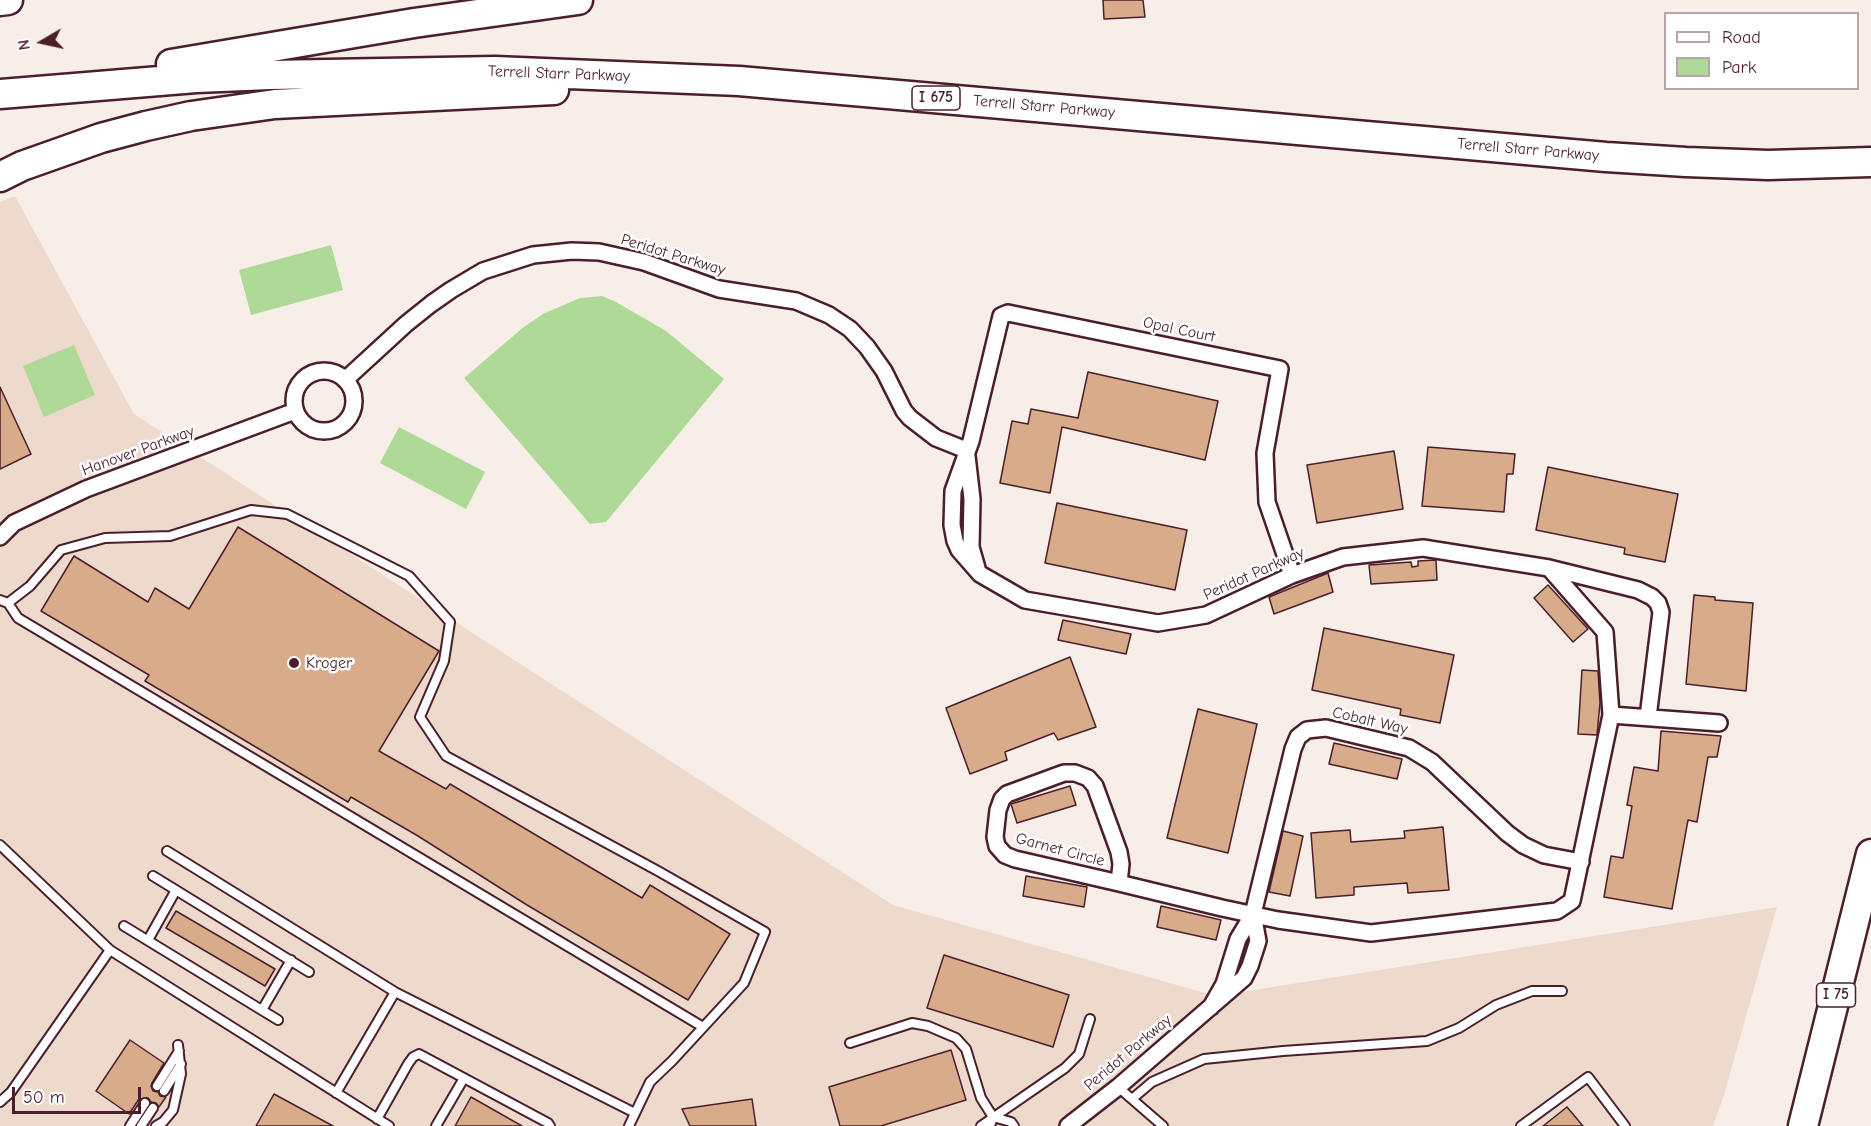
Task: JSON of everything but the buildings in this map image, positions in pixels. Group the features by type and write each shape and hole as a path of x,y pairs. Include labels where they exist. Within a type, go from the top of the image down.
{"highway":[{"path":"0,1 8,0"},
{"path":"0,93 414,23 579,0"},
{"name":"Terrell Starr Parkway","path":"0,93 196,78 495,71 739,81 1606,157 1768,165 1871,162"},
{"path":"0,177 22,166 90,142 146,126 191,116 275,104 739,81"},
{"name":"I 75","path":"1804,1119 1871,854"}],"street":[{"name":"Peridot Parkway","path":"345,380 406,324 442,296 496,266 533,255 565,251 599,252 644,261 719,289 806,304 850,329 867,347 884,372 910,418 936,438 966,450 953,491 952,525 955,541 961,554 980,574 1025,600 1158,623 1206,615 1292,575 1343,557 1423,548 1549,568 1638,590 1658,603 1661,612 1648,717"},
{"name":"Opal Court","path":"966,450 1001,316 1008,313 1280,369 1266,453 1267,502 1292,575"},
{"path":"330,371 345,380 351,388 353,407 350,416 343,423 335,429 326,431 316,430 300,420 293,402 294,393 304,378 312,373 330,371"},
{"name":"Hanover Parkway","path":"0,537 14,523 86,489 296,411"},
{"path":"1253,914 1278,920 1371,933 1557,911 1572,901 1611,716 1605,632 1549,568"},
{"path":"1611,716 1719,723"},
{"name":"Cobalt Way","path":"1253,914 1296,741 1304,732 1314,728 1326,728 1409,748 1432,762 1507,833 1523,845 1539,853 1581,862"},
{"name":"Garnet Circle","path":"1119,884 1121,864 1117,846 1095,786 1088,778 1075,773 1064,773 1007,794 1002,799 994,837 1002,853 1015,859 1119,884 1253,914"},
{"name":"Peridot Parkway","path":"1068,1126 1118,1087 1248,973 1258,941 1253,914"}],"lane":[{"path":"629,1126 650,1082 703,1027 744,983 765,932 446,756 420,717 444,662 450,621 410,576 287,514 251,510 170,536 105,538 61,550 30,586 4,602 18,618 703,1027"},
{"path":"0,845 110,950 389,1126"},
{"path":"167,851 395,992 635,1113"},
{"path":"153,876 309,972"},
{"path":"148,940 176,890"},
{"path":"124,926 278,1020"},
{"path":"0,1102 11,1092 110,950"},
{"path":"262,1010 291,960"},
{"path":"1132,1099 1152,1082 1204,1059 1427,1041 1459,1028 1496,1005 1532,991 1562,991"},
{"path":"336,1093 395,992"},
{"path":"981,1126 1065,1068 1078,1053 1090,1019"},
{"path":"850,1043 912,1023 928,1026 956,1038 966,1049 981,1098 993,1117 1011,1122 1014,1126"},
{"path":"156,1126 164,1122 173,1110 182,1074 182,1063 179,1048 160,1089 182,1063"},
{"path":"377,1119 412,1057 419,1054 550,1126"},
{"path":"1521,1126 1588,1077 1625,1126"},
{"path":"436,1126 464,1078"},
{"path":"1118,1087 1162,1126"},
{"path":"130,1126 145,1103"},
{"path":"141,1126 153,1108"},
{"path":"990,1126 993,1117"}],"shaded area":[{"path":"15,196 134,414 893,905 1216,996 1777,907 1713,1126 0,1126 0,202"}],"green space":[{"path":"331,245 343,290 251,315 239,270"},
{"path":"602,296 666,331 724,379 606,522 590,524 464,378 525,326 543,314 580,298"},
{"path":"74,345 95,395 44,417 23,366"},
{"path":"399,427 485,472 466,509 380,463"}],"place":[{"name":"Kroger","path":"294,663"}]}
